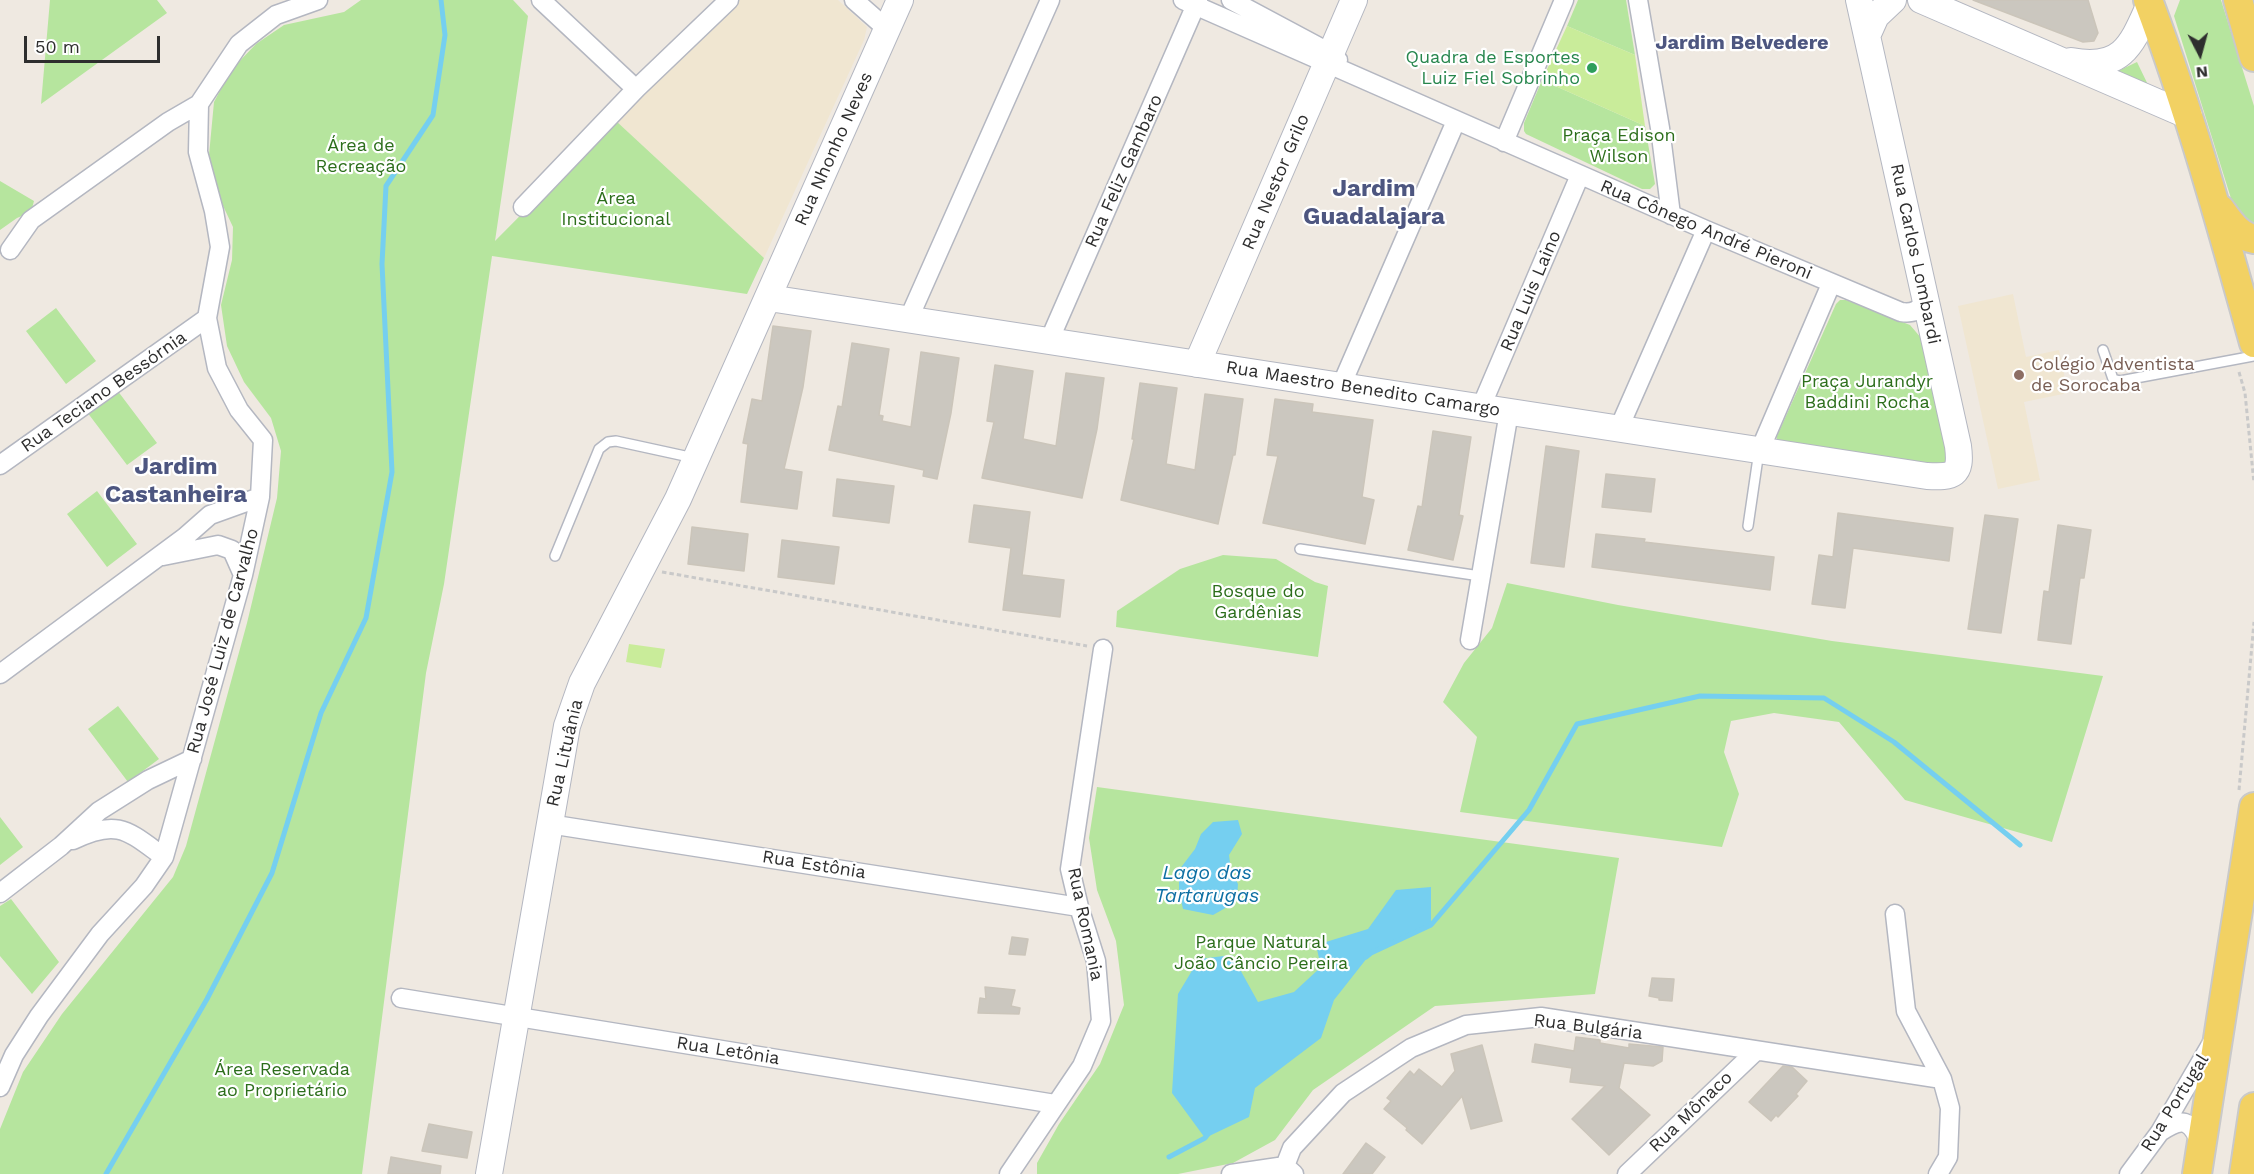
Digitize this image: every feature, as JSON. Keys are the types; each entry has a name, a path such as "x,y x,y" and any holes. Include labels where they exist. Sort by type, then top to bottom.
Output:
{"main road":[{"path":"2151,1 2215,202 2245,352"},
{"path":"2242,3 2254,57"},
{"path":"2215,202 2234,228 2250,239 2254,239"},
{"path":"2197,1174 2254,807"},
{"path":"2244,1174 2252,1139 2254,1107"}],"street":[{"path":"10,250 31,220 168,122 199,104 238,44 276,15 318,0"},
{"path":"541,0 636,89"},
{"path":"523,207 636,89 729,0"},
{"path":"854,0 887,29"},
{"name":"Rua Nhonho Neves","path":"769,298 900,0"},
{"path":"909,318 1050,0"},
{"name":"Rua Cônego André Pieroni","path":"1232,0 1329,59 1351,75 1831,284 1900,312 1916,310 1923,305 1924,298"},
{"name":"Rua Nestor Grilo","path":"1197,364 1354,0"},
{"path":"1504,142 1564,0"},
{"path":"1638,0 1660,128 1671,215"},
{"name":"Rua Carlos Lombardi","path":"1859,0 1958,446 1960,461 1955,472"},
{"path":"1867,36 1876,16 1893,0"},
{"path":"1921,0 2188,116"},
{"path":"2055,57 2094,63 2119,55 2127,50 2134,40 2151,1"},
{"name":"Rua Cônego André Pieroni","path":"1192,2 1329,59"},
{"name":"Rua Feliz Gambaro","path":"1049,341 1192,2"},
{"name":"Rua José Luiz de Carvalho","path":"0,1087 14,1055 39,1016 100,934 144,886 164,857 243,575 260,497 263,440 239,410 217,368 207,318 220,247 214,211 198,152 199,104"},
{"path":"1341,386 1456,121"},
{"name":"Rua Luis Laino","path":"1481,408 1580,175"},
{"path":"1619,428 1706,230"},
{"path":"1760,450 1831,284"},
{"name":"Rua Maestro Benedito Camargo","path":"769,298 1927,476 1948,477 1955,472"},
{"name":"Rua Lituânia","path":"489,1174 549,824 571,712 582,683 643,569 697,458 769,298"},
{"name":"Rua Teciano Bessórnia","path":"0,465 207,318"},
{"path":"1470,640 1509,412"},
{"path":"0,674 159,557 210,515 260,497"},
{"path":"159,557 218,545 232,550 243,575"},
{"name":"Rua Romania","path":"1009,1174 1054,1104 1082,1066 1101,1022 1096,961 1070,869 1103,649"},
{"path":"0,893 61,846 99,811 148,780 192,759"},
{"name":"Rua Estônia","path":"549,824 1079,907"},
{"path":"61,846 86,834 107,828 128,831 164,857"},
{"path":"1895,914 1906,1011 1942,1079 1950,1108 1948,1157 1938,1174"},
{"name":"Rua Letônia","path":"401,998 1054,1104"},
{"name":"Rua Bulgária","path":"1290,1170 1293,1148 1343,1093 1411,1048 1466,1025 1541,1017 1942,1079"},
{"name":"Rua Portugal","path":"2129,1174 2160,1132 2219,1031"},
{"name":"Rua Mônaco","path":"1627,1174 1756,1051"},
{"path":"2160,1132 2180,1122 2187,1123 2195,1130 2200,1144"},
{"path":"1231,1174 1290,1170"}],"lane":[{"path":"2103,350 2113,379 2120,381 2245,352 2254,356"},
{"path":"555,556 603,444 616,441 697,458"},
{"path":"1748,526 1760,450"},
{"path":"1300,549 1480,576"}],"path":[{"path":"2245,352 2245,393 2254,483"},
{"path":"643,569 1103,649"}],"shaded area":[{"path":"738,0 838,0 867,27 864,40 764,258 615,120"},
{"name":"Colégio Adventista de Sorocaba","path":"2013,294 2026,357 2059,350 2068,393 2024,402 2040,480 1998,489 1958,306"}],"green space":[{"path":"50,0 157,0 167,13 41,104"},
{"name":"Área de Recreação","path":"361,0 513,0 528,16 495,241 615,120 764,258 747,294 492,256 444,584 426,673 362,1174 0,1174 0,1129 23,1072 62,1014 173,877 186,846 247,623 277,498 281,451 271,418 244,382 227,346 221,305 232,260 233,227 217,193 209,155 214,102 231,70 256,44 284,25 344,12"},
{"path":"1578,0 1626,0 1635,55 1567,26"},
{"path":"2180,0 2221,0 2254,106 2254,233 2239,224 2174,16"},
{"name":"Quadra de Esportes Luiz Fiel Sobrinho","path":"1567,26 1635,55 1645,126 1542,80"},
{"path":"2137,62 2151,91 2118,71"},
{"name":"Praça Edison Wilson","path":"1542,80 1645,126 1655,184 1650,189 1642,189 1526,134 1524,123"},
{"path":"0,181 34,201 31,212 17,218 0,230"},
{"name":"Praça Jurandyr Baddini Rocha","path":"1840,300 1846,300 1910,325 1922,339 1946,447 1945,462 1937,470 1777,441 1777,436 1836,304"},
{"path":"56,308 96,361 66,384 26,331"},
{"path":"117,390 157,443 127,465 87,412"},
{"path":"97,491 137,544 107,567 67,514"},
{"name":"Bosque do Gardênias","path":"1223,555 1276,559 1315,582 1328,586 1318,657 1116,627 1117,611 1180,569"},
{"path":"1507,583 1618,605 1832,641 2103,676 2052,842 1905,800 1839,722 1774,713 1731,721 1724,752 1739,794 1722,847 1460,812 1477,737 1443,702 1464,663 1492,628"},
{"path":"629,644 665,649 661,668 626,662"},
{"path":"118,706 159,759 128,782 88,729"},
{"name":"Parque Natural João Câncio Pereira","path":"1097,787 1619,858 1595,994 1435,1006 1313,1090 1275,1140 1233,1163 1178,1174 1037,1174 1037,1163 1059,1124 1100,1064 1124,1005 1116,941 1097,890 1089,838"},
{"path":"0,817 23,847 0,865"},
{"path":"11,899 59,962 32,994 0,956 0,906"}],"water":[{"name":"Lago das Tartarugas","path":"1238,820 1242,834 1229,855 1231,871 1238,884 1237,897 1229,906 1213,915 1183,909 1179,891 1179,870 1195,849 1201,834 1213,822"},
{"path":"1431,887 1431,925 1371,953 1334,1000 1321,1038 1255,1088 1249,1117 1205,1138 1172,1093 1178,994 1199,959 1232,955 1258,1002 1294,992 1321,967 1316,945 1368,929 1396,890"}],"building":[{"path":"1973,0 2088,0 2098,33 2094,41 2083,42"},
{"path":"773,326 811,331 803,387 784,469 802,472 797,509 741,502 748,444 743,443 752,399 762,401"},
{"path":"852,343 889,349 879,415 883,416 882,421 911,427 921,352 959,358 951,413 937,479 923,476 924,470 829,450 838,406 842,407"},
{"path":"995,365 1033,371 1023,439 1056,446 1066,373 1104,378 1097,429 1082,498 982,478 994,422 987,421"},
{"path":"1140,383 1177,388 1166,464 1195,470 1205,394 1243,399 1235,455 1233,455 1218,524 1121,500 1134,439 1132,439"},
{"path":"1275,399 1313,404 1312,412 1373,420 1362,497 1374,500 1365,544 1263,523 1278,456 1267,455"},
{"path":"1433,431 1471,437 1459,515 1463,516 1453,560 1408,550 1418,506 1422,507"},
{"path":"1546,446 1579,451 1564,567 1531,563"},
{"path":"1606,474 1655,479 1651,512 1602,507"},
{"path":"837,479 894,486 889,523 833,516"},
{"path":"974,505 1030,512 1022,575 1064,580 1060,617 1003,610 1011,548 969,542"},
{"path":"1838,513 1953,528 1949,561 1853,548 1845,608 1812,604 1819,555 1833,557"},
{"path":"1985,515 2018,519 2001,633 1968,629"},
{"path":"2058,525 2091,530 2084,578 2080,578 2071,644 2038,640 2044,591 2049,592"},
{"path":"692,527 748,534 744,571 688,564"},
{"path":"1596,534 1774,557 1770,590 1592,567"},
{"path":"782,540 839,547 834,584 778,577"},
{"path":"1012,937 1028,939 1025,955 1009,954"},
{"path":"1652,978 1674,979 1672,1001 1649,996"},
{"path":"985,987 1015,990 1011,1006 1020,1008 1019,1014 978,1013 980,998 986,999"},
{"path":"1576,1037 1600,1040 1600,1043 1629,1048 1629,1044 1663,1047 1662,1061 1653,1066 1624,1063 1619,1088 1650,1115 1609,1155 1572,1119 1605,1086 1570,1082 1572,1068 1532,1062 1535,1044 1574,1051"},
{"path":"1482,1045 1502,1121 1471,1129 1462,1096 1422,1144 1384,1109 1391,1101 1387,1098 1410,1071 1414,1075 1419,1069 1442,1087 1455,1071 1451,1054"},
{"path":"1783,1066 1792,1067 1807,1081 1796,1094 1798,1096 1778,1117 1776,1115 1771,1121 1749,1102"},
{"path":"429,1124 472,1132 467,1158 422,1151"},
{"path":"1366,1143 1385,1157 1372,1174 1343,1174"},
{"path":"391,1157 441,1166 440,1174 388,1174"}],"waterway":[{"path":"106,1174 207,999 272,873 321,713 366,618 392,472 382,264 386,186 433,115 445,35 441,0"},
{"path":"1366,957 1431,925 1529,810 1577,724 1700,696 1824,698 1894,742 2020,845"},
{"path":"1169,1157 1205,1138 1209,1133"}],"place":[{"name":"Quadra de Esportes Luiz Fiel Sobrinho","path":"1592,68"},
{"name":"Colégio Adventista de Sorocaba","path":"2019,375"}],"district":[{"name":"Jardim Belvedere","path":"1742,43"},
{"name":"Jardim Guadalajara","path":"1374,203"},
{"name":"Jardim Castanheira","path":"176,481"}],"park label":[{"name":"Área Institucional","path":"616,209"},
{"name":"Área Reservada ao Proprietário","path":"282,1080"}]}
